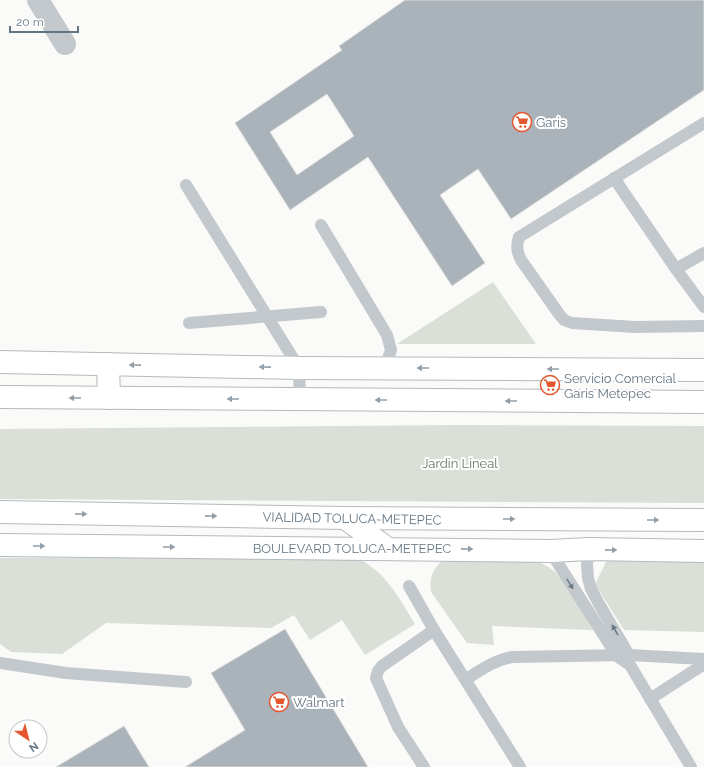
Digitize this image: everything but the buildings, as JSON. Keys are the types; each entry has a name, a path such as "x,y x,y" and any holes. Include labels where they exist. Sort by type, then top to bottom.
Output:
{"main road":[{"path":"0,362 299,368 704,370"},
{"path":"108,364 109,398"},
{"path":"0,397 704,402"},
{"name":"VIALIDAD TOLUCA-METEPEC","path":"0,512 345,518 704,520"},
{"path":"345,518 388,549"},
{"name":"BOULEVARD TOLUCA-METEPEC","path":"0,545 550,551 589,549 704,551"}],"street":[{"path":"38,0 65,44"}],"lane":[{"path":"704,123 519,237 517,244 517,251 521,260 564,320 572,323 635,327 704,326"},
{"path":"614,178 676,269 704,307"},
{"path":"186,185 299,368 300,400"},
{"path":"321,224 387,335 391,350 385,368"},
{"path":"676,269 704,253"},
{"path":"189,323 321,312"},
{"path":"589,549 587,565 591,589 650,698 691,767"},
{"path":"550,551 617,656"},
{"path":"409,586 434,630 520,767"},
{"path":"424,767 398,727 376,678 378,671 382,666 434,630"},
{"path":"466,679 491,664 502,659 512,657 617,656 629,660 704,659"},
{"path":"0,663 66,673 186,682"},
{"path":"650,698 704,664"}],"green space":[{"path":"493,282 536,344 397,344"},
{"name":"Jardin Lineal","path":"460,425 704,426 704,503 0,499 0,429"},
{"path":"356,557 367,563 384,578 397,594 415,624 365,655 342,620 310,640 294,615 271,628 106,623 62,654 11,652 0,644 0,558"},
{"path":"608,558 704,558 704,632 624,630 595,584"},
{"path":"442,561 534,561 543,564 557,574 563,581 593,630 492,626 494,645 467,643 431,592 430,583 432,575"}],"place":[{"name":"Garis","path":"522,122"},
{"name":"Servicio Comercial Garis Metepec","path":"550,385"},
{"name":"Walmart","path":"279,702"}]}
